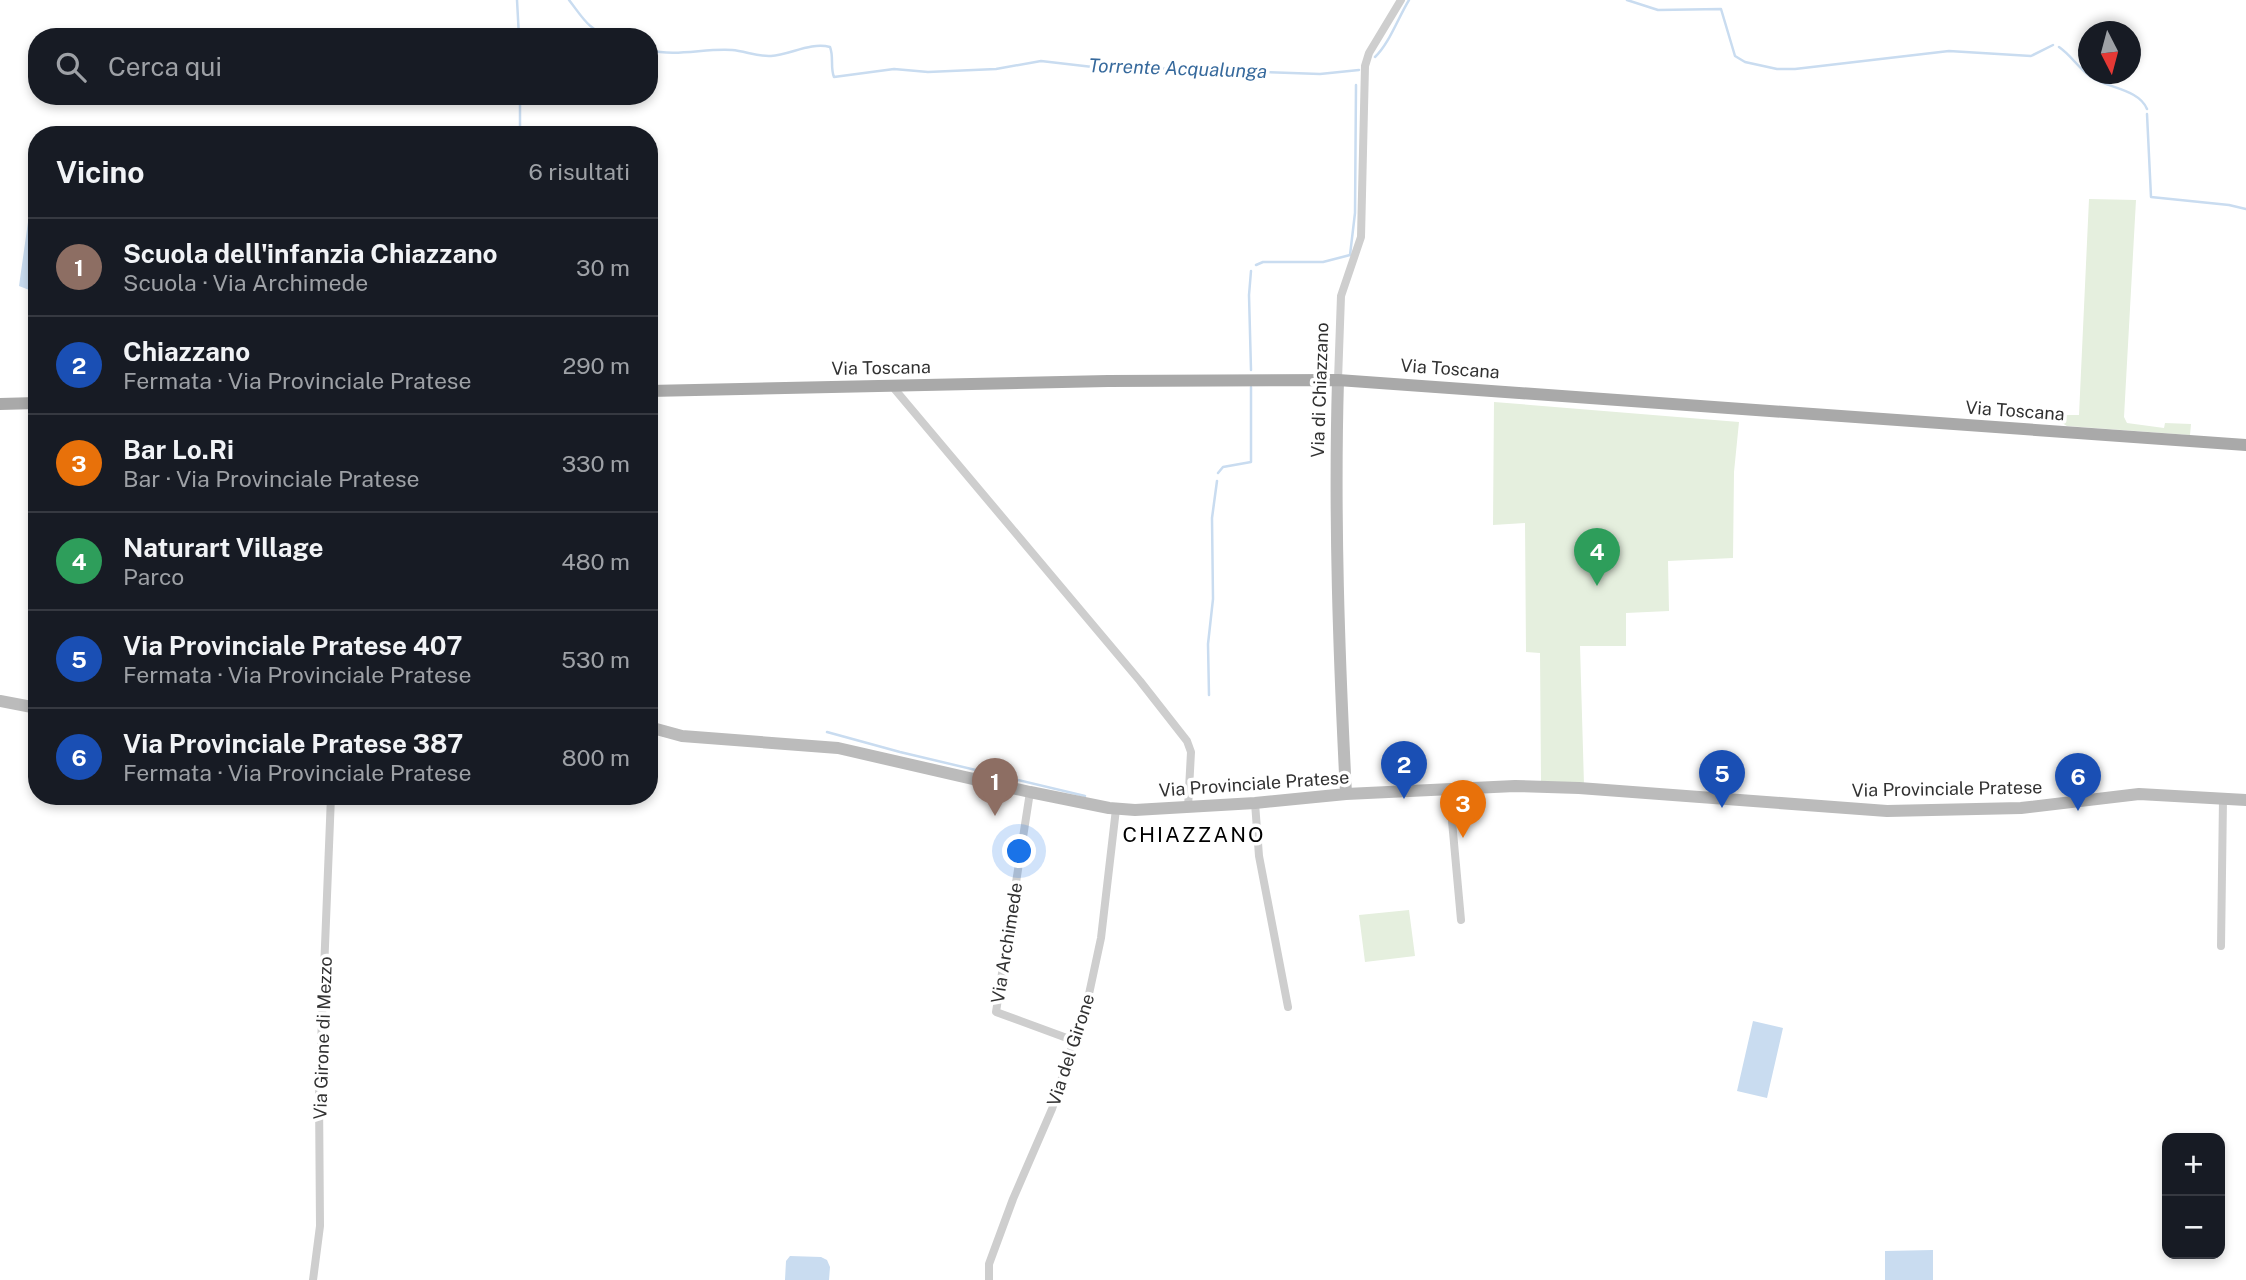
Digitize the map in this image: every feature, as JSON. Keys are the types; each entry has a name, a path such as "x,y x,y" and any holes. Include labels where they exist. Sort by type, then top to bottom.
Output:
{"main road":[{"name":"Via Toscana","path":"658,391 1338,380 2246,446"},
{"path":"0,404 28,403"}],"street":[{"name":"Via di Chiazzano","path":"1346,794 1338,640 1335,498 1341,296 1361,237 1365,66 1369,53 1401,0"},
{"path":"892,386 1140,681 1189,744 1188,808"},
{"path":"0,701 28,706"},
{"name":"Via Provinciale Pratese","path":"658,729 682,736 838,748 1116,809 1188,808 1346,794 1515,786 1579,788 1887,811 2021,808 2139,794 2246,800"},
{"path":"1449,788 1461,920"},
{"name":"Via Archimede","path":"1030,792 996,1012 1074,1041"},
{"path":"2221,946 2223,799"},
{"path":"1255,803 1259,856 1288,1007"},
{"name":"Via Girone di Mezzo","path":"313,1280 320,1226 319,1101 331,805"},
{"name":"Via del Girone","path":"989,1280 989,1264 1013,1199 1052,1109 1096,964 1116,809"}],"green space":[{"path":"2089,199 2136,200 2124,417 2127,423 2164,428 2165,423 2191,424 2190,435 2067,426 2062,423 2063,415 2079,415"},
{"path":"1494,402 1739,422 1734,472 1733,558 1668,561 1669,611 1626,613 1626,646 1580,646 1584,785 1541,782 1540,653 1526,652 1525,523 1493,525"},
{"path":"1409,910 1415,956 1365,962 1359,915"}],"water":[{"path":"28,222 28,290 19,286"},
{"path":"1753,1021 1783,1028 1767,1098 1737,1091"},
{"path":"1933,1250 1933,1280 1885,1280 1885,1251"},
{"path":"790,1256 821,1257 827,1260 830,1267 829,1280 785,1280 786,1261"}],"waterway":[{"path":"517,0 519,28"},
{"name":"Torrente Acqualunga","path":"569,0 594,28"},
{"path":"1375,57 1389,38 1409,0"},
{"path":"1627,0 1658,10 1721,9 1735,56 1745,62 1777,69 1949,51 2031,56 2053,45"},
{"name":"Torrente Acqualunga","path":"658,52 732,50 771,56 808,47 830,47 834,77 894,69 928,72 996,69 1041,61 1110,69 1234,68 1320,74 1359,70"},
{"path":"2059,47 2091,77 2130,93 2143,102 2147,109"},
{"path":"1256,265 1263,262 1323,262 1350,255 1355,213 1356,85"},
{"path":"520,105 520,126"},
{"path":"2147,114 2151,197 2246,209"},
{"path":"1251,271 1251,370"},
{"path":"1218,473 1223,467 1251,462 1251,387"},
{"path":"1209,695 1208,644 1213,599 1212,518 1217,481"},
{"path":"827,732 1085,796"}],"place":[{"name":"Naturart Village","path":"1597,586"},
{"name":"Chiazzano","path":"1404,799"},
{"name":"Via Provinciale Pratese 407","path":"1722,808"},
{"name":"Via Provinciale Pratese 387","path":"2078,811"},
{"name":"Scuola dell'infanzia Chiazzano","path":"995,816"},
{"name":"Bar Lo.Ri","path":"1463,838"}],"district":[{"name":"CHIAZZANO","path":"1194,835"}]}
